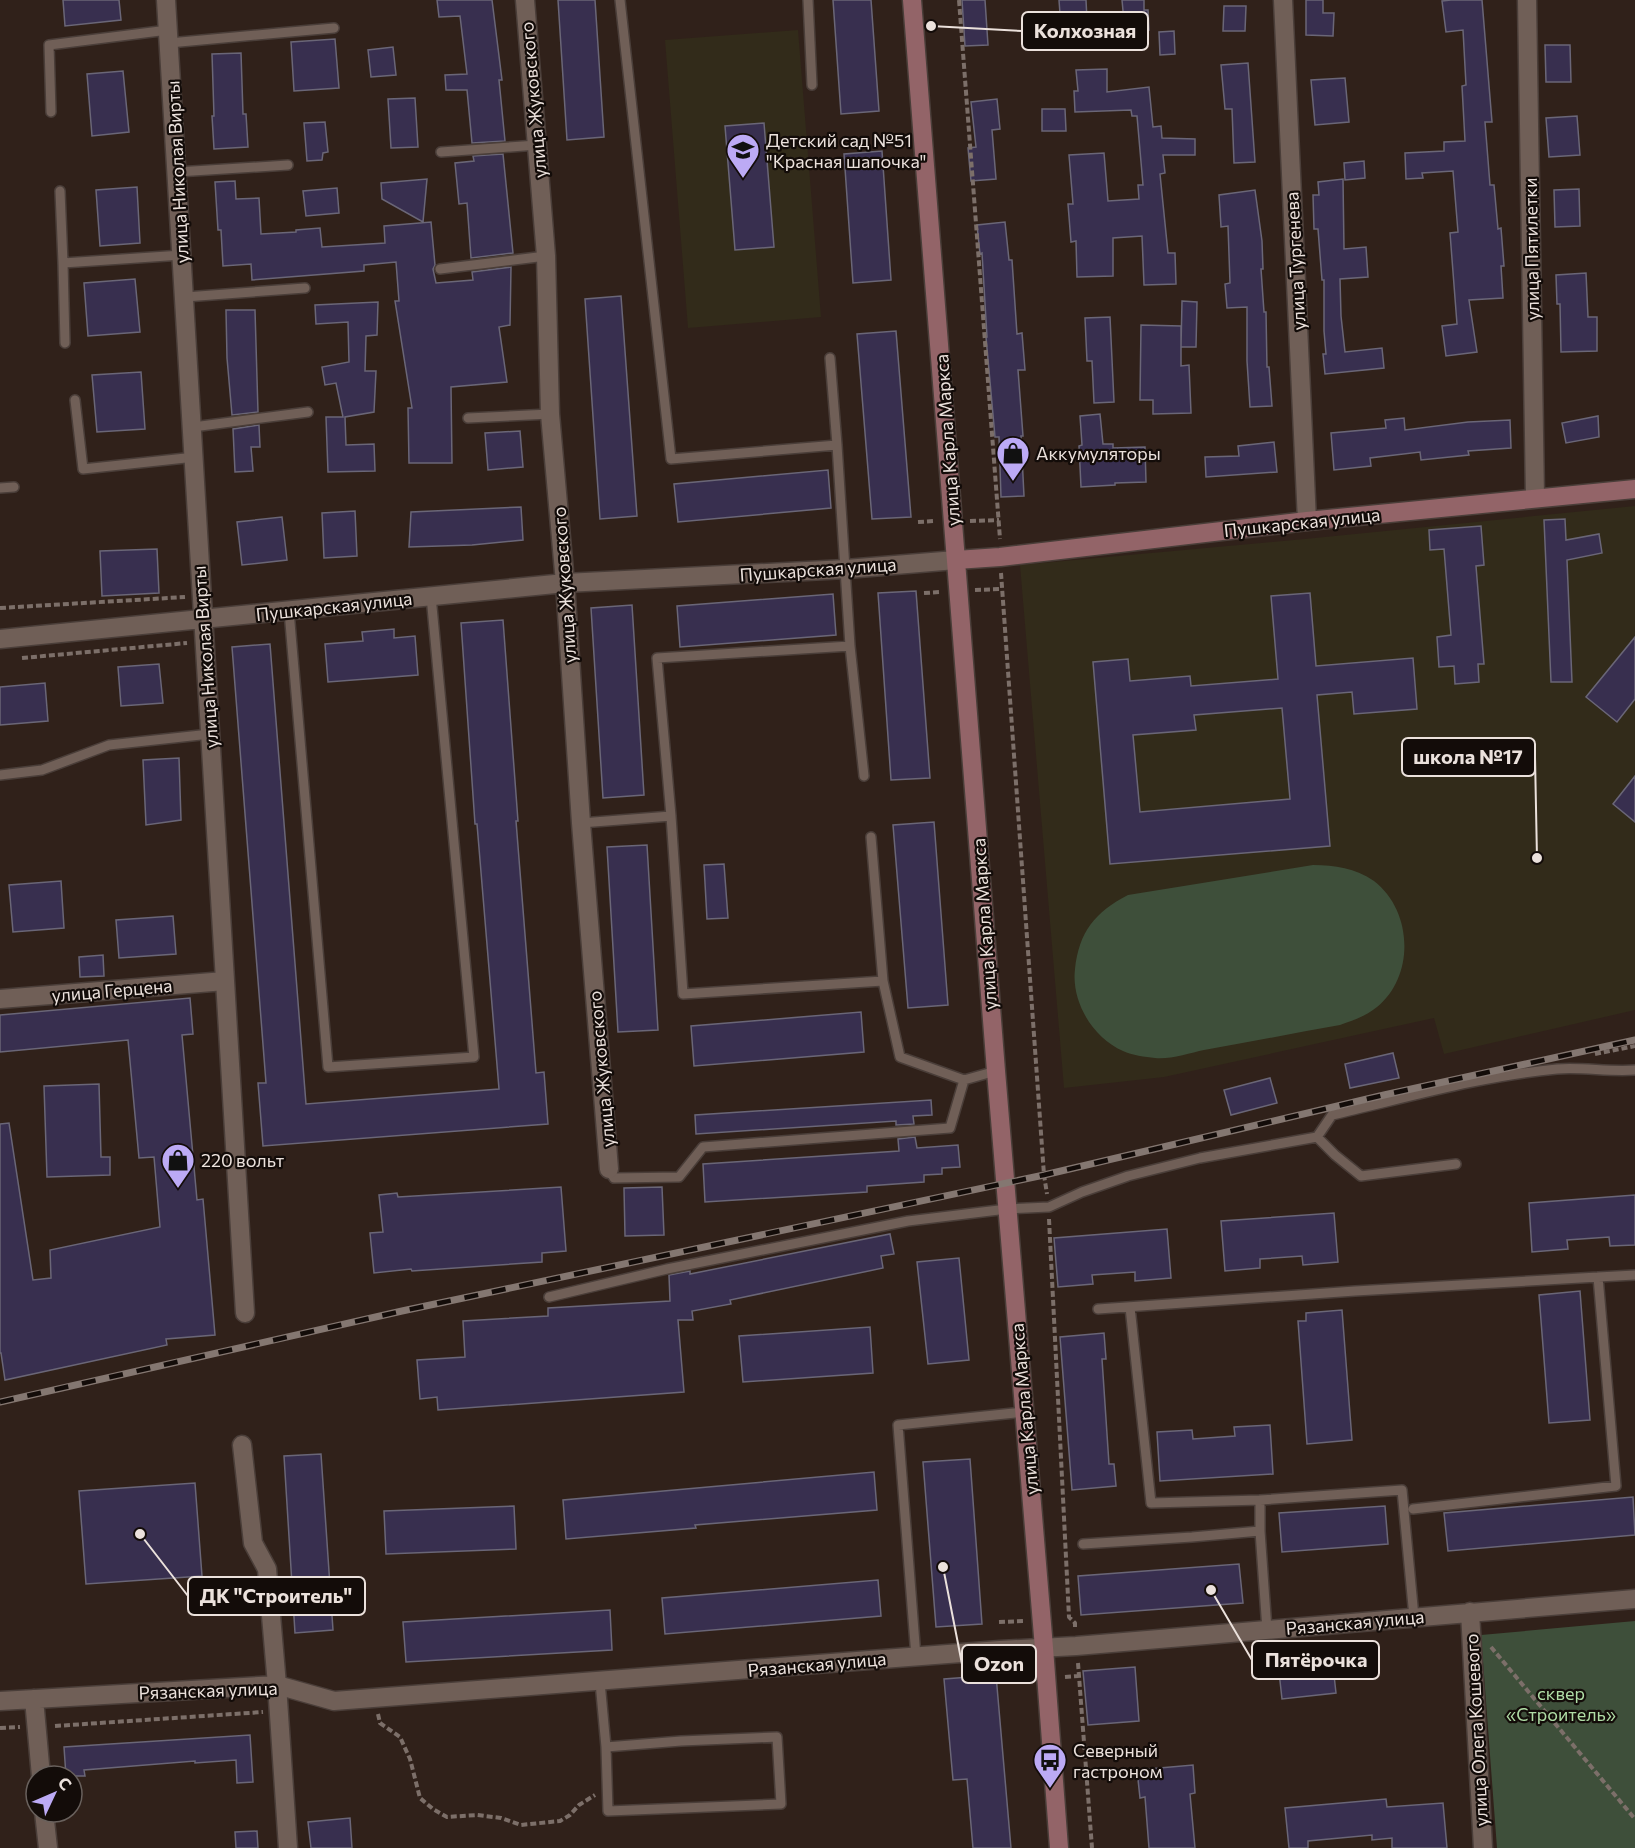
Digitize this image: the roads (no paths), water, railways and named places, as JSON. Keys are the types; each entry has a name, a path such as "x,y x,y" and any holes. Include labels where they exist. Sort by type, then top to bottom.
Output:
{"main road":[{"name":"улица Карла Маркса","path":"912,0 1059,1848"},
{"name":"Пушкарская улица","path":"956,560 1535,497 1635,489"}],"street":[{"name":"улица Николая Вирты","path":"166,0 245,1313"},
{"name":"улица Жуковского","path":"525,0 546,256 550,414 609,1169"},
{"name":"улица Тургенева","path":"1283,0 1307,521"},
{"name":"улица Пятилетки","path":"1527,0 1535,497"},
{"name":"Пушкарская улица","path":"0,639 565,583 846,569 956,560"},
{"name":"улица Герцена","path":"0,999 225,981"},
{"path":"242,1445 253,1543 267,1569 288,1848"},
{"name":"Рязанская улица","path":"0,1701 277,1684 334,1701 1076,1646 1635,1599"},
{"name":"улица Олега Кошевого","path":"1470,1612 1483,1848"},
{"path":"34,1699 40,1764"},
{"path":"45,1824 48,1848"}],"lane":[{"path":"620,0 671,459 837,445"},
{"path":"808,0 812,85"},
{"path":"51,112 49,45 334,28"},
{"path":"441,152 537,145"},
{"path":"177,172 288,165"},
{"path":"60,191 65,343"},
{"path":"63,263 182,255"},
{"path":"440,269 546,256"},
{"path":"185,297 305,288"},
{"path":"830,358 850,646 864,776"},
{"path":"75,400 83,469 195,457"},
{"path":"193,427 308,412"},
{"path":"468,418 550,414"},
{"path":"0,488 14,487"},
{"path":"290,611 328,1067 474,1057 431,596"},
{"path":"850,646 657,658 671,816 682,994 883,981"},
{"path":"0,775 42,770 109,745 210,734"},
{"path":"581,823 671,816"},
{"path":"871,837 883,981 900,1057 964,1080 996,1071"},
{"path":"549,1297 667,1269 908,1221 1007,1209 1049,1207 1082,1192 1128,1176 1200,1158 1317,1137 1332,1115 1461,1084 1558,1069 1635,1070"},
{"path":"609,1169 614,1178 679,1177 703,1147 950,1128 964,1080"},
{"path":"1317,1137 1361,1176 1456,1164"},
{"path":"1098,1309 1367,1290 1635,1275"},
{"path":"1413,1509 1616,1486 1598,1277"},
{"path":"1130,1307 1151,1503 1260,1500 1402,1490 1414,1617"},
{"path":"916,1657 898,1425 1024,1412"},
{"path":"1260,1500 1267,1630"},
{"path":"1083,1544 1260,1531"},
{"path":"600,1682 606,1747 608,1811 781,1804 777,1737 606,1747"}],"railway":[{"path":"0,1402 402,1311 1044,1175 1384,1095 1635,1040"}],"place":[{"name":"Колхозная","path":"931,26"},
{"name":"Детский сад №51 \"Красная шапочка\"","path":"743,179"},
{"name":"Аккумуляторы","path":"1013,482"},
{"name":"школа №17","path":"1537,858"},
{"name":"220 вольт","path":"178,1189"},
{"name":"ДК \"Строитель\"","path":"140,1534"},
{"name":"Ozon","path":"943,1567"},
{"name":"Пятёрочка","path":"1211,1590"},
{"name":"Северный гастроном","path":"1050,1789"}],"park label":[{"name":"сквер «Строитель»","path":"1561,1703"}]}
